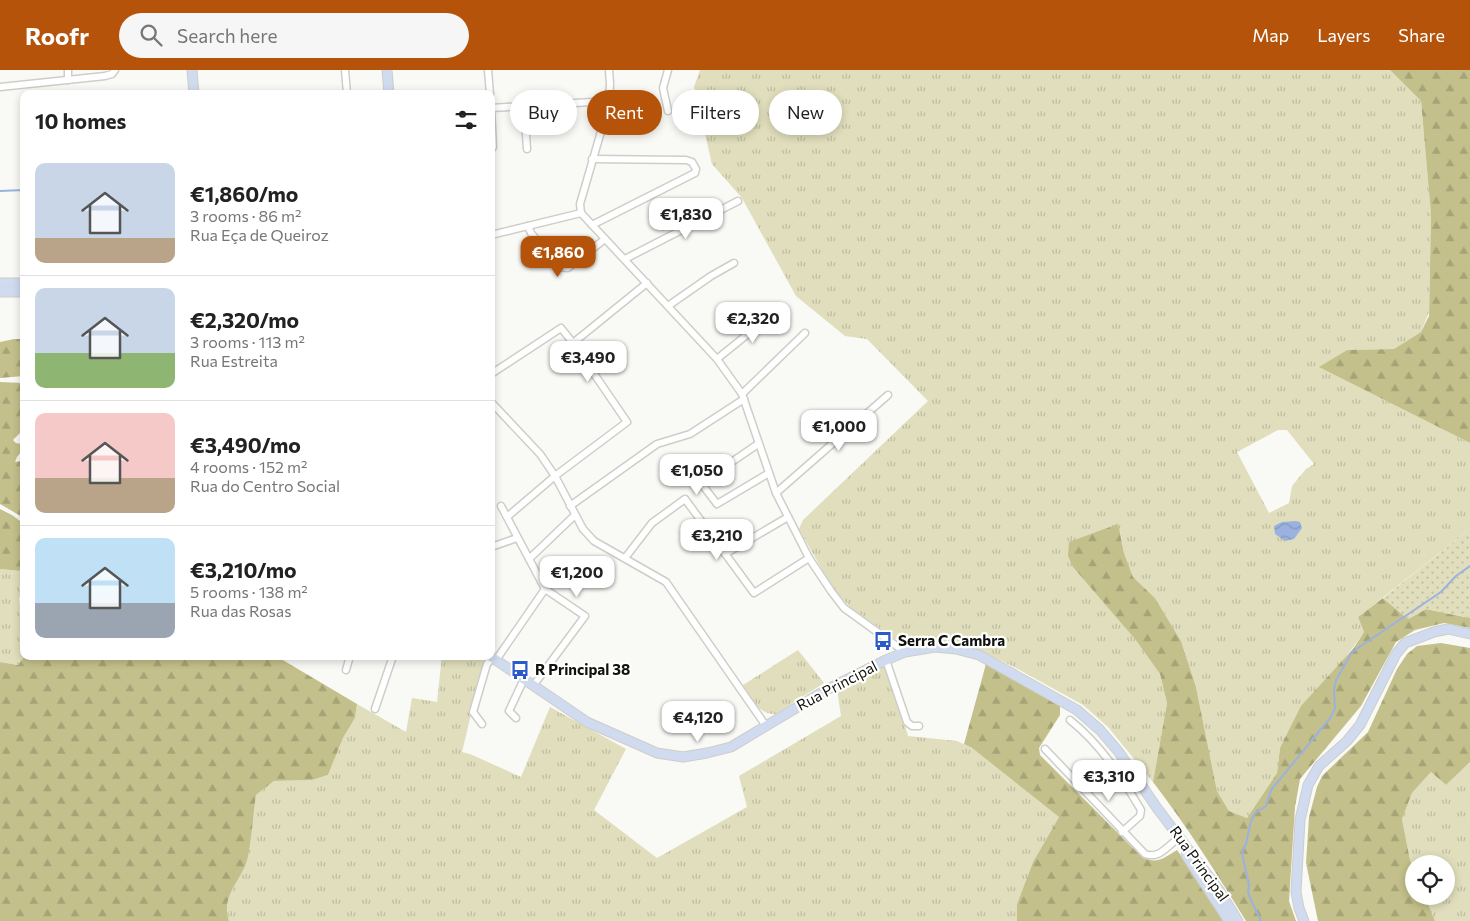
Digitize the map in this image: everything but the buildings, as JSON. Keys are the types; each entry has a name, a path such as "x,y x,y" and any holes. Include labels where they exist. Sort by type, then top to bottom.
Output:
{"street":[{"path":"68,70 68,80"},
{"path":"0,87 105,76 112,74 115,70"},
{"path":"192,70 194,90"},
{"path":"345,70 347,90"},
{"path":"387,70 390,90"},
{"path":"488,70 490,90"},
{"path":"609,70 610,90"},
{"path":"668,70 663,88 668,111"},
{"path":"495,107 510,106"},
{"path":"526,135 527,148"},
{"path":"599,135 580,204 581,213 717,359 743,397 776,493 809,558 831,591 844,608 905,652"},
{"path":"592,159 686,160 692,162 696,169 695,173 592,225"},
{"path":"625,259 738,202"},
{"path":"495,233 581,213"},
{"path":"528,226 531,233 559,267 568,268 605,239"},
{"path":"668,306 711,276 734,263"},
{"path":"0,283 20,282"},
{"path":"573,343 647,282"},
{"path":"0,292 20,292"},
{"path":"717,359 775,312"},
{"path":"495,371 561,328 627,422 555,476 507,517"},
{"path":"570,506 657,444 690,434 743,397 806,333"},
{"path":"776,493 888,395"},
{"path":"495,406 540,454 555,476 583,529 594,541 666,582 766,726"},
{"path":"758,444 701,483 717,504 769,473"},
{"path":"625,558 652,523 685,499 754,593 809,558"},
{"path":"501,506 545,590 585,616 533,686"},
{"path":"529,559 575,515"},
{"path":"725,554 788,517"},
{"path":"495,546 517,538"},
{"path":"495,655 545,590"},
{"path":"1304,921 1296,892 1300,820 1308,785 1319,766 1347,741 1360,725 1396,654 1405,643 1448,629 1470,634"},
{"name":"Rua Principal","path":"495,659 586,722 657,753 683,757 731,747 826,690 905,652 935,647 956,648 973,653 992,661 1077,710 1100,730 1118,751 1157,808 1219,890 1238,921"},
{"path":"346,670 349,660"},
{"path":"375,709 392,660"},
{"path":"482,724 474,712 486,664 491,660"},
{"path":"886,660 907,722 912,726 919,726"},
{"path":"516,718 508,711 524,679"},
{"path":"1070,720 1094,742 1120,776 1141,810 1140,816 1122,832"},
{"path":"1045,749 1145,854 1152,857 1176,840"},
{"name":"Rua Principal","path":"1157,808 1229,921"}],"green space":[{"path":"700,70 1390,70 1421,101 1431,214 1429,312 1421,332 1394,349 1347,350 1320,367 1470,443 1470,529 1358,617 1364,632 1280,748 1277,773 1247,818 1229,811 1217,791 1196,687 1181,641 1155,598 1133,577 1124,553 1120,530 1135,639 1160,674 1167,703 1153,782 1108,727 1083,705 979,650 957,644 907,642 894,638 850,607 832,587 799,529 803,520 928,401 867,339 845,336 796,296 742,198 712,164 705,135 759,135 759,90 695,90","holes":["1278,430 1287,430 1314,464 1306,469 1292,486 1289,503 1269,513 1237,452"]},
{"path":"1390,70 1470,70 1470,443 1319,367 1347,350 1394,349 1421,332 1429,316 1431,214 1421,101"},
{"path":"20,339 20,376 0,378 0,342"},
{"path":"0,382 20,383 20,433 13,440 20,444 20,453 15,462 20,461 20,516 0,504"},
{"path":"0,509 20,521 20,571 0,569"},
{"path":"1118,524 1124,553 1133,577 1155,598 1181,641 1196,687 1217,791 1229,811 1247,818 1277,773 1280,748 1301,706 1353,649 1364,632 1358,617 1383,598 1408,619 1426,609 1470,618 1470,628 1444,623 1415,630 1396,642 1361,706 1300,779 1295,807 1289,901 1296,921 1246,921 1190,833 1153,782 1167,703 1160,674 1135,639 1073,567 1068,556 1069,542"},
{"path":"1470,529 1470,618 1426,609 1408,619 1383,598"},
{"path":"0,569 20,571 20,660 22,660 18,665 0,662"},
{"path":"1441,643 1470,648 1470,762 1446,785 1431,772 1412,793 1402,819 1409,855 1405,855 1405,905 1429,905 1435,921 1318,921 1306,863 1309,817 1317,787 1322,776 1368,732 1397,669 1407,654 1417,646"},
{"path":"798,650 824,683 776,714 765,712 756,705 743,685"},
{"path":"22,660 283,660 357,704 355,718 343,738 328,775 312,780 274,781 256,795 248,857 227,903 229,921 0,921 0,662 18,665"},
{"path":"442,660 484,660 462,752 521,777 550,707 626,749 594,810 657,858 747,807 739,776 841,716 837,689 885,666 888,669 908,736 957,741 972,748 1059,817 1033,862 1017,904 1017,921 229,921 227,903 248,857 256,795 274,781 312,780 328,775 343,738 355,718 357,704 406,732 412,698 437,702"},
{"path":"986,664 1060,706 1060,715 1039,748 1040,755 1143,858 1157,860 1177,850 1227,921 1017,921 1017,904 1033,862 1059,817 972,748 964,744"},
{"path":"1470,762 1470,921 1435,921 1429,905 1455,905 1455,855 1409,855 1402,819 1412,793 1431,772 1446,785"}],"water":[{"path":"1282,522 1300,522 1302,528 1294,539 1285,541 1275,534 1274,526"}],"waterway":[{"path":"0,191 20,190"},
{"path":"1261,921 1248,892 1249,885 1242,853 1255,813 1266,806 1271,790 1331,717 1335,708 1334,690 1336,680 1352,652 1441,592 1456,576 1470,566"}],"place":[{"name":"Serra C Cambra","path":"883,641"},
{"name":"R Principal 38","path":"520,670"}]}
